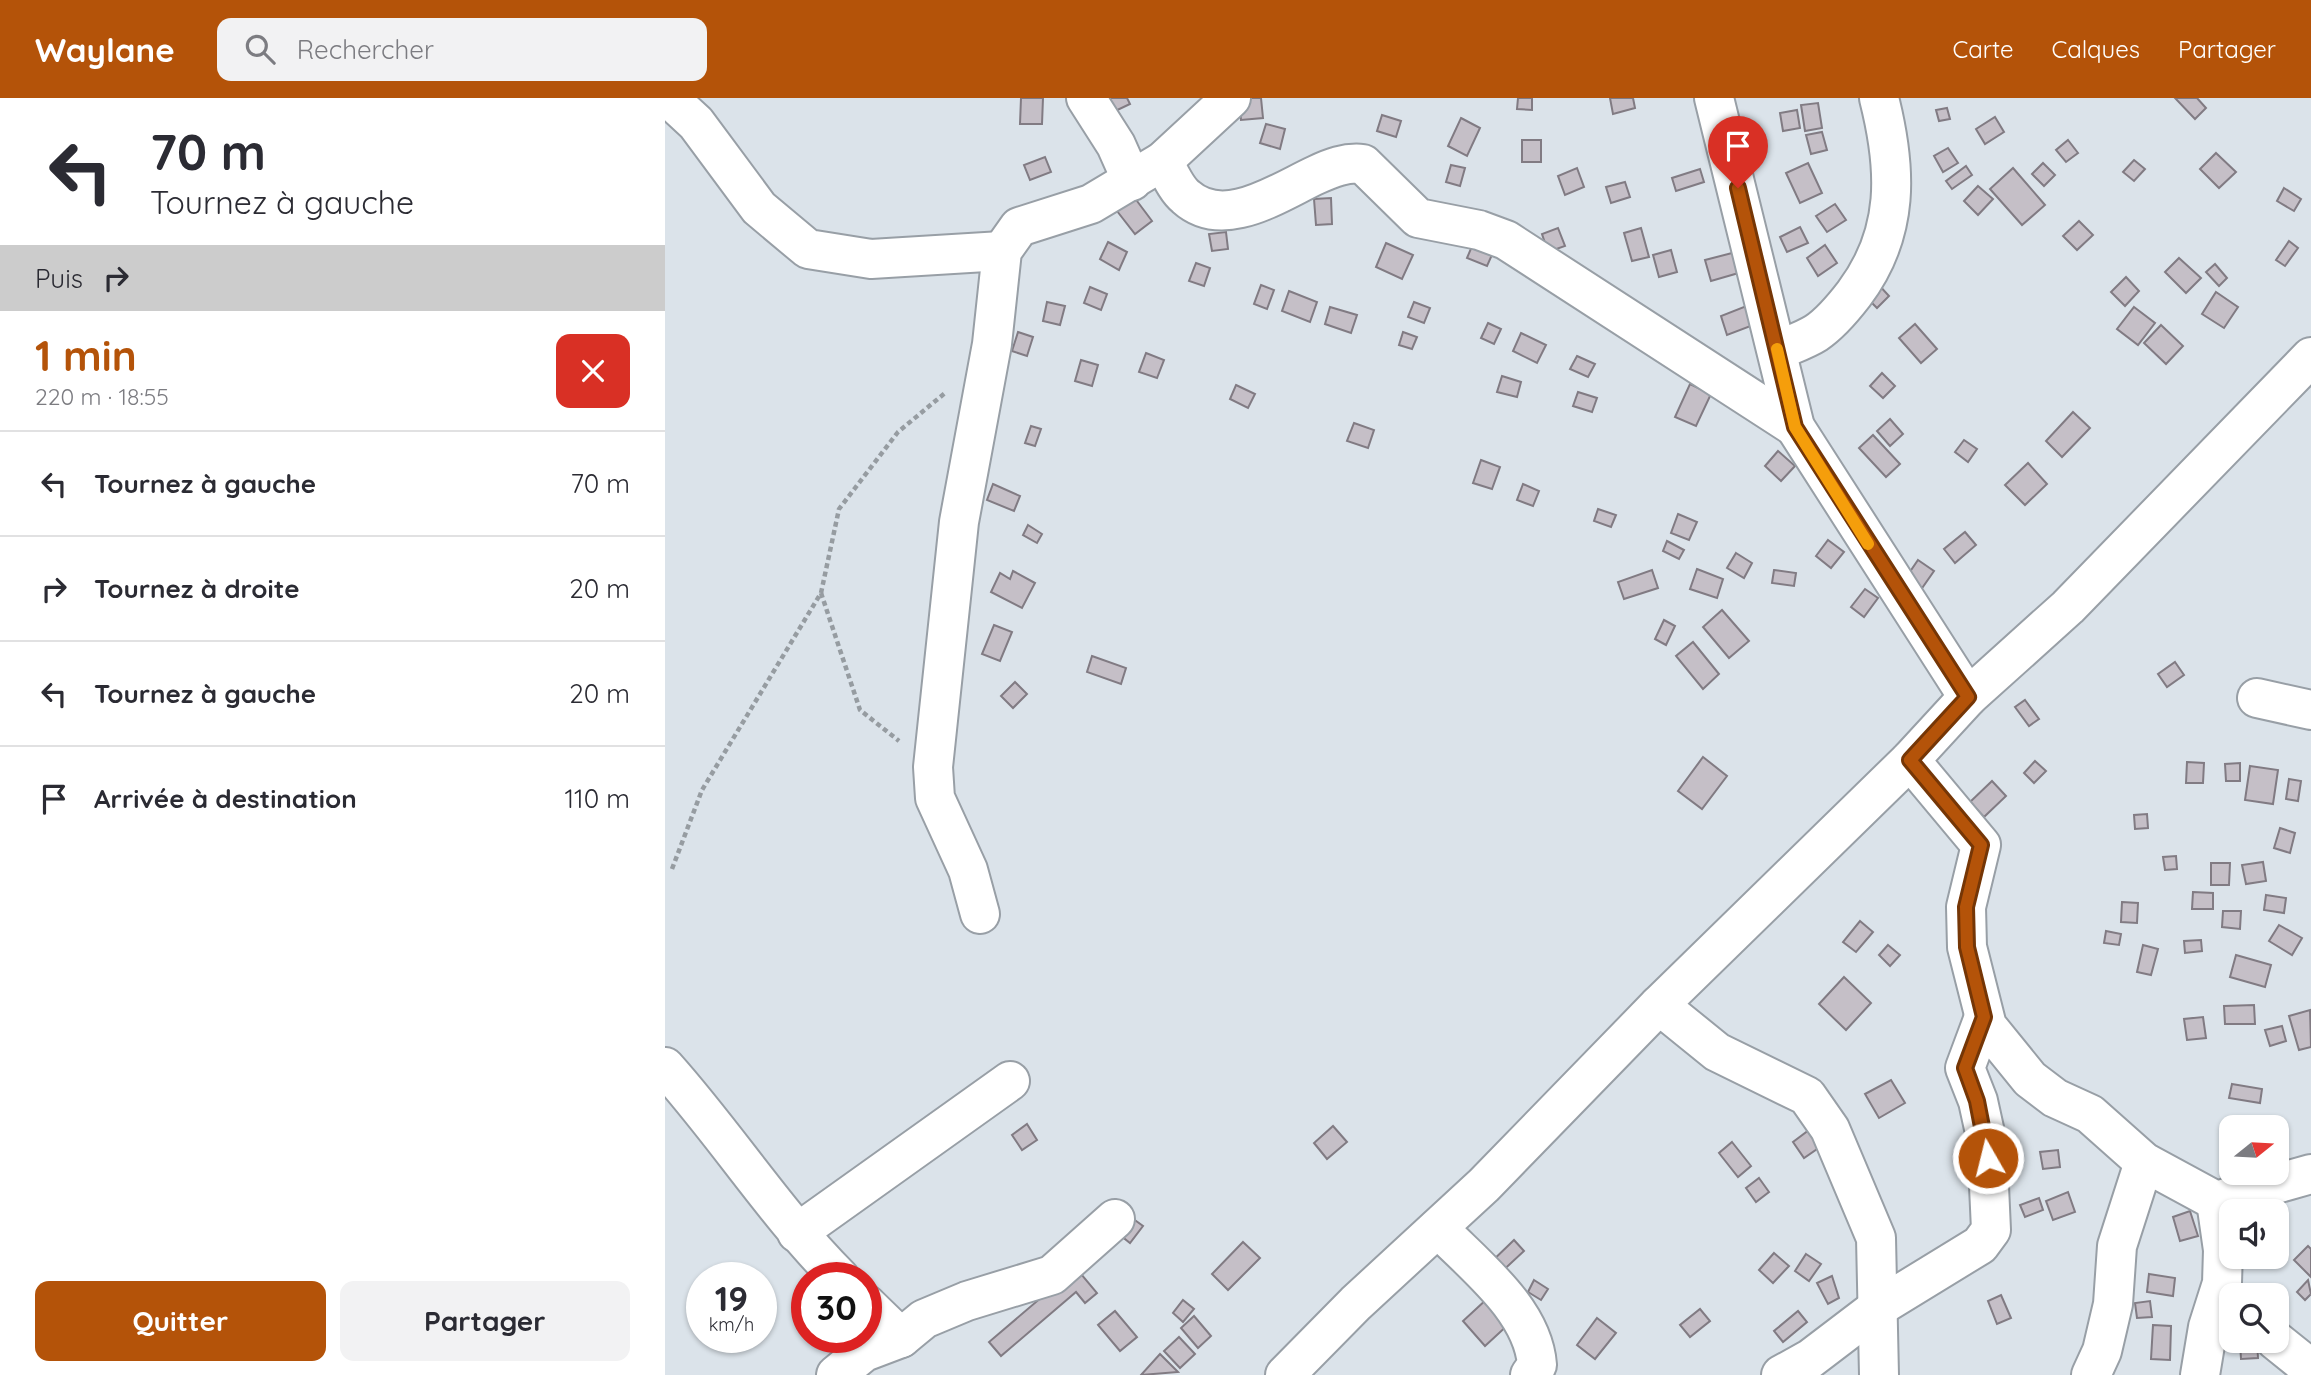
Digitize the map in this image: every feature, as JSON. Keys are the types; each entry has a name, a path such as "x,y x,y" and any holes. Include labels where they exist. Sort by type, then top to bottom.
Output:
{"street":[{"path":"669,98 696,123 759,208 808,248 871,259 1002,251"},
{"path":"1086,98 1116,145 1147,171 1202,208 1217,211 1242,209 1338,166 1363,164 1418,218 1479,230 1506,240 1795,427"},
{"path":"980,914 968,870 935,798 933,767 959,522 987,359 992,344 1002,251 1019,227 1091,204 1147,171 1231,98"},
{"path":"1714,98 1795,427 1968,697"},
{"path":"1777,351 1817,332 1845,305 1872,270 1886,236 1892,175 1888,134 1879,98"},
{"path":"1285,1375 1484,1185 1659,1006 1910,760 1968,697 2068,607 2310,361"},
{"path":"2256,698 2311,710"},
{"path":"1910,760 1981,845 1966,907 1967,947 1984,1017 2030,1079 2055,1098 2090,1114 2144,1162 2216,1201 2311,1174"},
{"path":"1659,1006 1717,1052 1807,1096 1830,1129 1846,1161 1876,1238 1879,1375"},
{"path":"1781,1375 1810,1359 1877,1308 1980,1245 1991,1230 1987,1142 1965,1068 1984,1017"},
{"path":"665,1067 702,1109 797,1233 825,1262"},
{"path":"797,1233 1010,1080"},
{"path":"2091,1375 2102,1351 2113,1304 2117,1247 2144,1162"},
{"path":"2216,1201 2224,1283"},
{"path":"836,1375 864,1352 901,1338 924,1319 967,1301 1052,1275 1115,1219"},
{"path":"1438,1228 1524,1318 1535,1345 1537,1365 1530,1375"},
{"path":"2200,1375 2208,1327 2219,1308"},
{"path":"882,1320 901,1338"},
{"path":"2289,1351 2311,1369"}],"path":[{"path":"673,869 702,789 821,593 839,509 898,432 987,359"},
{"path":"821,593 860,710 933,767"}],"building":[{"path":"1021,98 1043,98 1042,124 1020,124"},
{"path":"1108,98 1127,98 1130,104 1111,113"},
{"path":"1239,98 1261,98 1263,118 1241,120"},
{"path":"1518,98 1532,98 1532,110 1517,109"},
{"path":"1610,98 1633,98 1635,108 1613,114"},
{"path":"2175,98 2197,98 2206,108 2195,119"},
{"path":"1818,103 1822,128 1805,131 1801,105"},
{"path":"1947,108 1950,119 1939,121 1936,110"},
{"path":"1797,110 1800,128 1783,131 1780,113"},
{"path":"1382,115 1401,121 1396,137 1377,131"},
{"path":"1995,117 2004,132 1985,144 1976,129"},
{"path":"1461,118 1480,128 1467,156 1448,146"},
{"path":"1266,124 1285,129 1280,149 1260,143"},
{"path":"1822,132 1827,150 1811,154 1806,135"},
{"path":"1522,140 1541,140 1541,162 1522,162"},
{"path":"2068,140 2078,153 2066,162 2056,150"},
{"path":"1948,148 1958,163 1943,172 1934,156"},
{"path":"2216,153 2236,172 2219,188 2200,169"},
{"path":"1045,157 1051,172 1030,180 1024,165"},
{"path":"2134,160 2145,169 2134,181 2123,172"},
{"path":"1808,163 1822,193 1800,203 1786,173"},
{"path":"2043,163 2055,175 2044,186 2032,174"},
{"path":"1451,165 1465,168 1460,186 1446,182"},
{"path":"1966,166 1972,175 1952,189 1946,181"},
{"path":"1577,168 1584,187 1565,195 1558,176"},
{"path":"2013,168 2045,205 2022,225 1990,189"},
{"path":"1700,169 1704,182 1676,191 1672,178"},
{"path":"1625,182 1630,197 1611,203 1606,187"},
{"path":"1978,186 1993,199 1978,215 1964,201"},
{"path":"2284,188 2301,199 2294,211 2277,201"},
{"path":"1134,197 1152,221 1135,234 1117,211"},
{"path":"1331,198 1332,224 1316,225 1314,199"},
{"path":"1835,204 1846,220 1827,232 1816,216"},
{"path":"2079,221 2093,235 2077,250 2063,236"},
{"path":"1800,227 1808,243 1787,252 1780,237"},
{"path":"1558,228 1565,246 1548,252 1542,234"},
{"path":"1641,228 1649,257 1632,261 1624,233"},
{"path":"1226,232 1228,249 1212,251 1209,234"},
{"path":"1475,239 1495,248 1487,266 1467,258"},
{"path":"2289,241 2298,248 2285,266 2276,260"},
{"path":"1108,242 1127,252 1119,270 1100,259"},
{"path":"1386,243 1413,255 1402,279 1376,267"},
{"path":"1825,245 1837,263 1818,276 1807,258"},
{"path":"1671,250 1677,272 1659,277 1653,255"},
{"path":"1736,252 1742,272 1711,281 1705,260"},
{"path":"2179,258 2201,278 2186,293 2165,272"},
{"path":"1196,263 1210,268 1204,286 1189,281"},
{"path":"2215,264 2227,278 2219,286 2206,272"},
{"path":"2126,277 2139,291 2125,306 2111,292"},
{"path":"1877,283 1889,296 1877,308 1864,295"},
{"path":"1261,285 1274,290 1267,309 1254,304"},
{"path":"1090,287 1107,294 1101,310 1084,303"},
{"path":"1289,291 1317,302 1310,322 1282,311"},
{"path":"2216,292 2238,307 2224,328 2202,314"},
{"path":"1047,302 1065,306 1060,325 1043,321"},
{"path":"1414,302 1430,308 1424,323 1408,317"},
{"path":"1749,305 1756,324 1727,335 1721,316"},
{"path":"1330,307 1357,315 1351,333 1325,324"},
{"path":"2134,307 2155,323 2138,345 2117,329"},
{"path":"1488,323 1501,329 1494,344 1481,338"},
{"path":"1915,324 1937,349 1921,363 1899,338"},
{"path":"2161,325 2183,346 2166,364 2144,343"},
{"path":"1018,332 1033,337 1027,356 1012,351"},
{"path":"1403,332 1417,337 1412,349 1399,345"},
{"path":"1521,333 1546,345 1537,363 1513,351"},
{"path":"1146,353 1164,360 1157,378 1139,372"},
{"path":"1577,356 1595,364 1588,377 1570,369"},
{"path":"1081,360 1098,365 1092,386 1075,381"},
{"path":"1882,373 1895,386 1883,398 1870,386"},
{"path":"1502,376 1521,382 1517,397 1497,392"},
{"path":"1690,384 1711,394 1696,426 1675,417"},
{"path":"1236,385 1255,394 1248,408 1230,399"},
{"path":"1578,392 1597,398 1592,412 1573,406"},
{"path":"2073,412 2090,428 2062,457 2046,441"},
{"path":"1890,419 1903,434 1890,446 1877,431"},
{"path":"1354,423 1374,430 1368,448 1347,441"},
{"path":"1031,426 1041,429 1035,446 1025,443"},
{"path":"1873,435 1900,464 1886,477 1859,448"},
{"path":"1964,440 1977,449 1968,462 1955,452"},
{"path":"1778,451 1795,466 1781,481 1765,466"},
{"path":"1481,460 1500,467 1492,489 1473,483"},
{"path":"2028,463 2047,484 2025,505 2005,485"},
{"path":"993,484 1020,496 1014,511 987,500"},
{"path":"1523,484 1539,491 1533,506 1517,500"},
{"path":"1598,509 1616,515 1611,527 1594,521"},
{"path":"1678,514 1697,522 1689,540 1671,533"},
{"path":"1028,525 1042,534 1037,543 1023,535"},
{"path":"1965,532 1976,545 1955,563 1944,549"},
{"path":"1828,540 1844,552 1831,568 1816,556"},
{"path":"1667,541 1684,550 1679,559 1663,551"},
{"path":"1736,553 1752,563 1744,578 1727,568"},
{"path":"1918,560 1934,571 1920,591 1905,579"},
{"path":"1697,569 1723,579 1717,598 1690,589"},
{"path":"1652,570 1658,588 1624,599 1618,582"},
{"path":"1774,570 1796,573 1794,586 1772,583"},
{"path":"1013,571 1035,583 1022,608 991,592 1000,573 1010,579"},
{"path":"1865,589 1878,598 1864,617 1851,607"},
{"path":"1722,610 1749,641 1729,658 1703,627"},
{"path":"1664,620 1675,626 1666,645 1655,639"},
{"path":"994,625 1012,632 1000,661 982,654"},
{"path":"1693,642 1719,674 1703,689 1676,656"},
{"path":"1092,656 1126,668 1121,684 1087,672"},
{"path":"2175,662 2184,675 2167,687 2158,674"},
{"path":"1015,682 1027,694 1013,708 1001,696"},
{"path":"2025,700 2039,719 2029,726 2015,707"},
{"path":"1703,757 1727,776 1702,809 1678,791"},
{"path":"2035,761 2046,771 2034,783 2024,773"},
{"path":"2187,762 2204,763 2203,783 2186,783"},
{"path":"2240,763 2240,781 2226,781 2225,764"},
{"path":"2250,766 2278,770 2273,804 2245,800"},
{"path":"2289,779 2301,781 2298,801 2286,799"},
{"path":"1992,781 2006,796 1984,817 1970,802"},
{"path":"2147,814 2148,828 2135,829 2134,815"},
{"path":"2280,828 2295,833 2290,853 2274,848"},
{"path":"2176,856 2177,869 2165,870 2163,857"},
{"path":"2263,862 2266,881 2246,884 2242,865"},
{"path":"2211,863 2230,863 2229,885 2211,885"},
{"path":"2193,892 2213,893 2213,909 2192,909"},
{"path":"2266,895 2286,898 2284,913 2264,910"},
{"path":"2122,902 2138,903 2137,923 2121,922"},
{"path":"2223,911 2241,911 2240,929 2222,927"},
{"path":"1860,921 1873,932 1856,952 1843,942"},
{"path":"2279,925 2302,938 2292,955 2269,941"},
{"path":"2106,931 2121,934 2119,945 2104,943"},
{"path":"2201,940 2202,951 2185,953 2184,941"},
{"path":"1888,945 1900,955 1890,966 1879,955"},
{"path":"2143,945 2158,949 2151,975 2137,972"},
{"path":"2236,955 2271,965 2265,987 2230,977"},
{"path":"1844,977 1871,1003 1846,1030 1819,1004"},
{"path":"2254,1005 2255,1024 2225,1024 2224,1006"},
{"path":"2310,1010 2311,1047 2299,1050 2289,1016"},
{"path":"2203,1017 2206,1038 2187,1040 2184,1019"},
{"path":"2282,1026 2286,1041 2270,1046 2265,1030"},
{"path":"1891,1080 1905,1103 1879,1118 1865,1094"},
{"path":"2232,1084 2262,1089 2260,1103 2229,1098"},
{"path":"1027,1124 1037,1140 1022,1150 1012,1135"},
{"path":"1333,1126 1347,1142 1327,1159 1314,1143"},
{"path":"1809,1130 1820,1147 1804,1158 1793,1142"},
{"path":"1732,1142 1751,1166 1738,1177 1719,1153"},
{"path":"2058,1150 2060,1167 2043,1169 2040,1152"},
{"path":"1759,1178 1769,1192 1756,1202 1746,1188"},
{"path":"2068,1192 2075,1212 2053,1220 2046,1201"},
{"path":"2039,1198 2043,1210 2025,1217 2020,1205"},
{"path":"2190,1211 2198,1236 2180,1241 2173,1217"},
{"path":"1132,1218 1143,1226 1130,1243 1120,1235"},
{"path":"1514,1240 1524,1251 1496,1277 1486,1267"},
{"path":"1243,1242 1260,1258 1228,1290 1212,1274"},
{"path":"2308,1246 2311,1249 2311,1277 2294,1260"},
{"path":"1774,1253 1789,1266 1773,1283 1759,1270"},
{"path":"1806,1254 1821,1264 1809,1281 1795,1271"},
{"path":"1076,1268 1097,1293 1085,1303 1076,1292 1001,1356 989,1342"},
{"path":"2149,1274 2175,1278 2173,1296 2147,1292"},
{"path":"1832,1276 1839,1298 1828,1304 1817,1283"},
{"path":"1534,1280 1548,1289 1541,1300 1528,1292"},
{"path":"2308,1280 2311,1294 2305,1300 2297,1292"},
{"path":"2001,1295 2011,1318 1997,1324 1988,1301"},
{"path":"1488,1298 1510,1323 1485,1346 1463,1321"},
{"path":"1183,1300 1194,1309 1183,1322 1173,1313"},
{"path":"2150,1301 2152,1317 2137,1318 2135,1303"},
{"path":"1700,1309 1710,1321 1690,1337 1680,1325"},
{"path":"1115,1311 1137,1337 1120,1351 1098,1325"},
{"path":"1798,1311 1807,1322 1783,1342 1774,1331"},
{"path":"1194,1316 1211,1336 1198,1348 1181,1328"},
{"path":"1597,1318 1616,1333 1595,1359 1577,1345"},
{"path":"2153,1325 2171,1326 2170,1360 2151,1359"},
{"path":"1179,1337 1195,1354 1180,1368 1164,1351"},
{"path":"2241,1353 2258,1353 2258,1358 2241,1359"},
{"path":"1160,1354 1178,1372 1141,1375"}],"slow traffic":[{"path":"1777,349 1795,427 1868,544"}],"route":[{"path":"1738,188 1795,427 1968,697 1910,760 1981,845 1966,907 1967,947 1984,1017 1965,1068 1977,1101 1988,1158"}]}
